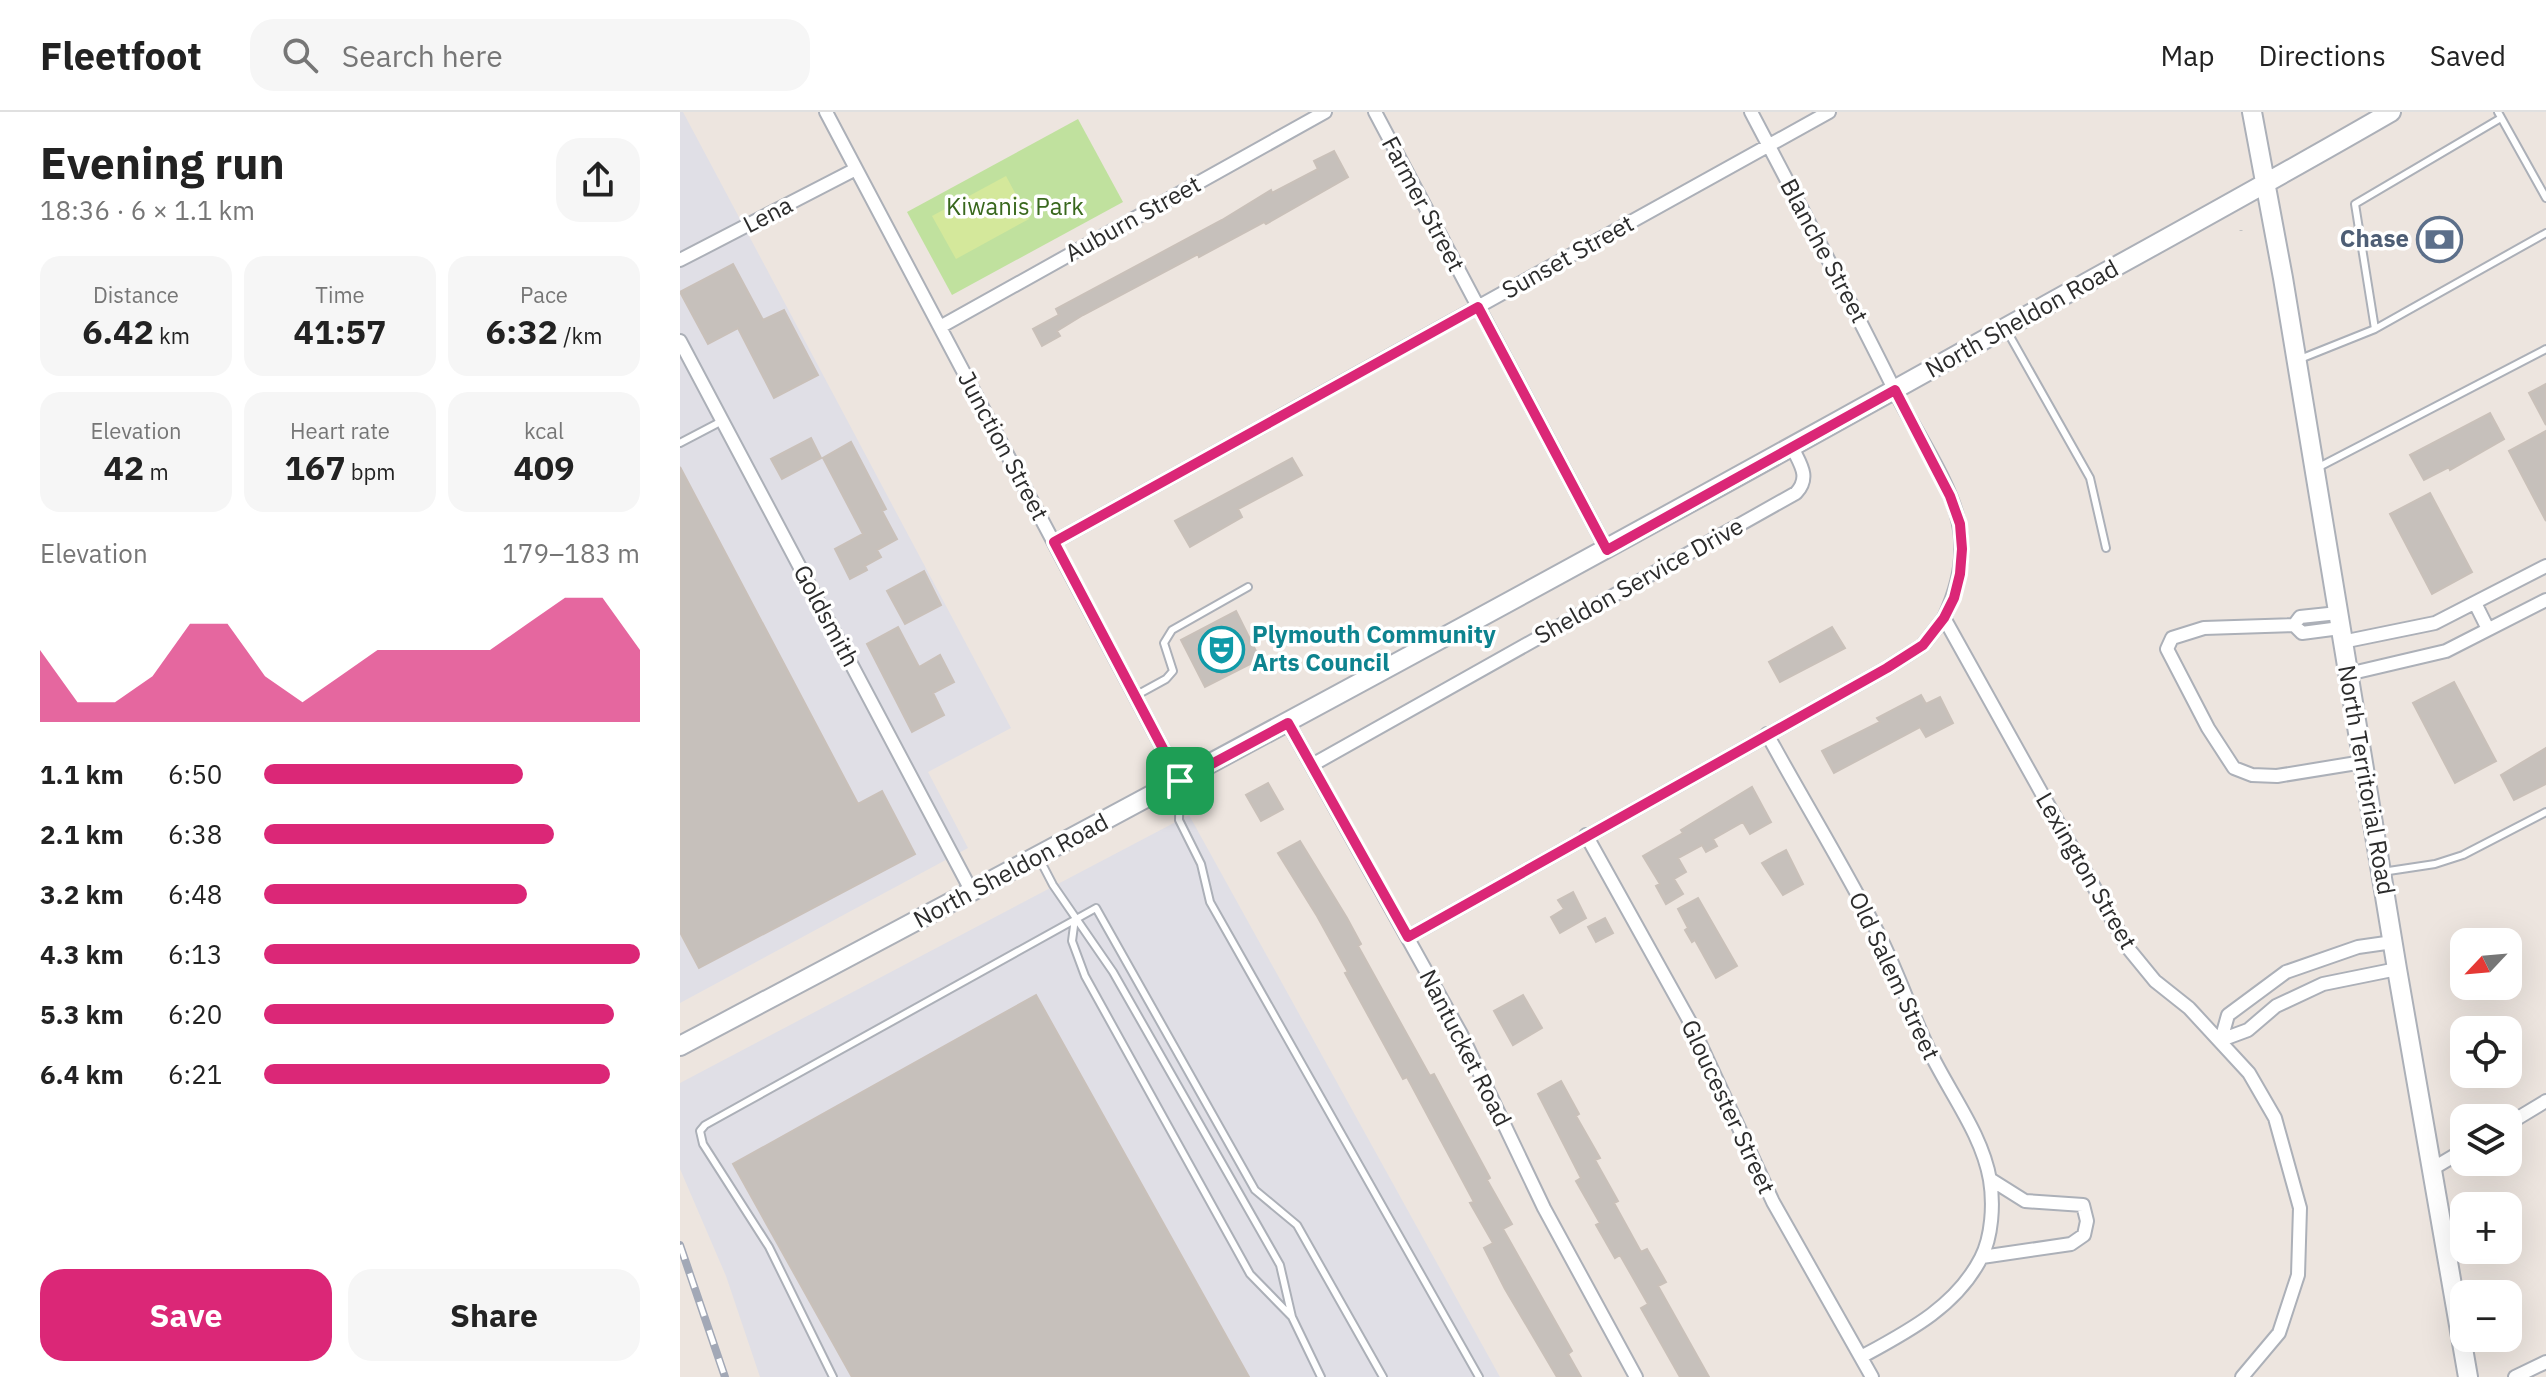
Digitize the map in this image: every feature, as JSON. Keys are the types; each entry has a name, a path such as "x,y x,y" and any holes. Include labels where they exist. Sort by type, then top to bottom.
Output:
{"main road":[{"name":"North Territorial Road","path":"2252,112 2297,360 2468,1377"},
{"name":"North Sheldon Road","path":"680,1046 1607,550 2391,112"}],"street":[{"name":"Junction Street","path":"826,112 1180,781"},
{"name":"Auburn Street","path":"940,327 1325,112"},
{"name":"Farmer Street","path":"1375,112 1607,550"},
{"name":"Blanche Street","path":"1751,112 1895,390"},
{"name":"Sunset Street","path":"1054,542 1829,112"},
{"name":"Lena","path":"680,260 856,169"},
{"name":"Goldsmith","path":"680,341 972,892"},
{"path":"1408,937 1923,645 1944,618 1954,598 1960,574 1960,524 1950,496 1895,390"},
{"name":"Sheldon Service Drive","path":"1312,765 1796,493 1803,484 1805,474 1792,447"},
{"path":"2363,762 2277,776 2252,775 2234,768 2208,728 2167,649 2172,638 2204,628 2294,625 2302,633 2435,623 2546,566"},
{"path":"2348,674 2446,651 2546,600"},
{"path":"2475,603 2488,629"},
{"name":"Lexington Street","path":"1944,618 2128,948 2155,981 2221,1040 2249,1073 2275,1118 2300,1208 2298,1275 2279,1333 2242,1377"},
{"name":"Nantucket Road","path":"1288,723 1461,1034 1544,1208 1636,1377"},
{"name":"Old Salem Street","path":"1767,734 1884,946 1927,1047 1974,1136 1990,1179 1991,1217 1982,1257 1966,1282 1943,1307 1920,1324 1861,1357"},
{"name":"Gloucester Street","path":"1586,835 1690,1022 1773,1202 1872,1377"},
{"path":"2221,1040 2228,1015 2286,972 2358,947 2393,942"},
{"path":"2221,1040 2248,1030 2276,1006 2323,984 2397,969"},
{"path":"2522,1116 2546,1101"},
{"path":"2432,1169 2450,1158"},
{"path":"1982,1257 2071,1244 2084,1235 2087,1221 2083,1205 2025,1201 1990,1179"},
{"path":"2515,1377 2546,1362"}],"lane":[{"path":"2375,329 2355,204 2499,115 2546,198"},
{"path":"2297,360 2375,329 2546,233"},
{"path":"2005,328 2090,478 2106,548"},
{"path":"2315,469 2546,349"},
{"path":"680,443 722,421"},
{"path":"1135,696 1171,676 1173,666 1164,639 1172,630 1248,587"},
{"path":"1180,781 1179,820 1201,864 1210,902 1479,1377"},
{"path":"2382,872 2435,864 2463,855 2546,812"},
{"path":"1038,856 1053,885 1113,972 1280,1265 1292,1317 1321,1377"},
{"path":"833,1377 769,1247 703,1144 700,1131 705,1125 1096,908 1255,1190 1297,1225 1383,1377"},
{"path":"1075,918 1072,941 1085,976 1250,1274 1292,1317"}],"shaded area":[{"path":"680,112 683,112 1011,728 928,772 968,848 680,1003"},
{"path":"1189,815 1500,1377 760,1377 726,1276 680,1169 680,1083"}],"green space":[{"name":"Kiwanis Park","path":"1078,119 1123,202 952,295 907,212"},
{"path":"1006,176 1029,219 956,259 932,216"}],"building":[{"path":"1334,151 1348,177 1266,224 1264,222 1199,257 1198,254 1083,315 1057,331 1060,336 1042,346 1033,329 1059,315 1056,309 1222,220 1271,190 1272,193 1318,169 1314,161"},
{"path":"733,264 763,320 784,310 818,375 774,398 738,328 708,344 680,292"},
{"path":"2546,384 2546,425 2529,393"},
{"path":"2490,413 2504,439 2450,470 2449,467 2424,480 2410,455"},
{"path":"2546,431 2546,521 2509,451"},
{"path":"811,438 821,458 782,479 771,459"},
{"path":"851,442 886,509 882,511 897,539 877,550 881,557 865,566 867,570 850,579 835,549 863,534 823,458"},
{"path":"1292,458 1302,475 1238,509 1242,517 1190,547 1175,521"},
{"path":"680,467 858,804 882,791 915,854 699,968 680,932"},
{"path":"2430,493 2472,572 2432,594 2390,514"},
{"path":"924,571 941,605 905,624 887,591"},
{"name":"Plymouth Community Arts Council","path":"1236,611 1260,659 1205,687 1181,640"},
{"path":"898,627 919,667 940,655 954,682 933,693 944,715 912,732 867,644"},
{"path":"1832,627 1845,648 1780,682 1769,662"},
{"path":"2454,682 2496,761 2455,783 2413,703"},
{"path":"1921,695 1926,704 1940,697 1953,723 1926,737 1920,727 1834,773 1822,751 1880,722 1877,718"},
{"path":"2546,748 2546,784 2514,800 2501,775"},
{"path":"1268,783 1283,809 1261,821 1246,795"},
{"path":"1752,787 1771,822 1750,834 1743,822 1713,839 1717,846 1706,852 1702,845 1678,858 1686,872 1674,879 1683,894 1666,904 1656,886 1660,884 1643,856"},
{"path":"1300,841 1347,918 1361,944 1358,946 1430,1076 1434,1074 1490,1178 1487,1180 1512,1224 1503,1229 1572,1351 1568,1354 1581,1377 1557,1377 1505,1289 1484,1248 1493,1243 1470,1203 1474,1202 1407,1077 1403,1079 1317,916 1278,853"},
{"path":"1786,850 1803,884 1783,895 1762,863"},
{"path":"1573,892 1586,918 1560,933 1551,917 1564,909 1558,900"},
{"path":"1698,898 1737,966 1716,978 1695,940 1692,942 1685,930 1688,928 1678,909"},
{"path":"1605,918 1613,933 1596,942 1588,927"},
{"path":"1036,995 1249,1377 852,1377 733,1164"},
{"path":"1523,995 1542,1028 1513,1045 1494,1011"},
{"path":"1561,1081 1579,1114 1576,1116 1600,1158 1595,1160 1618,1201 1614,1203 1641,1252 1647,1249 1666,1282 1658,1286 1709,1377 1680,1377 1641,1308 1648,1304 1620,1255 1615,1258 1596,1225 1600,1223 1576,1181 1581,1178 1538,1094"}],"railway":[{"path":"680,1245 725,1377"}],"place":[{"name":"Chase","path":"2440,239"},
{"name":"Plymouth Community Arts Council","path":"1221,649"}],"route":[{"path":"1478,307 1607,550 1895,390 1956,510 1962,549 1960,574 1954,598 1944,618 1923,645 1408,937 1288,723 1180,781 1054,542 1478,307"}]}
